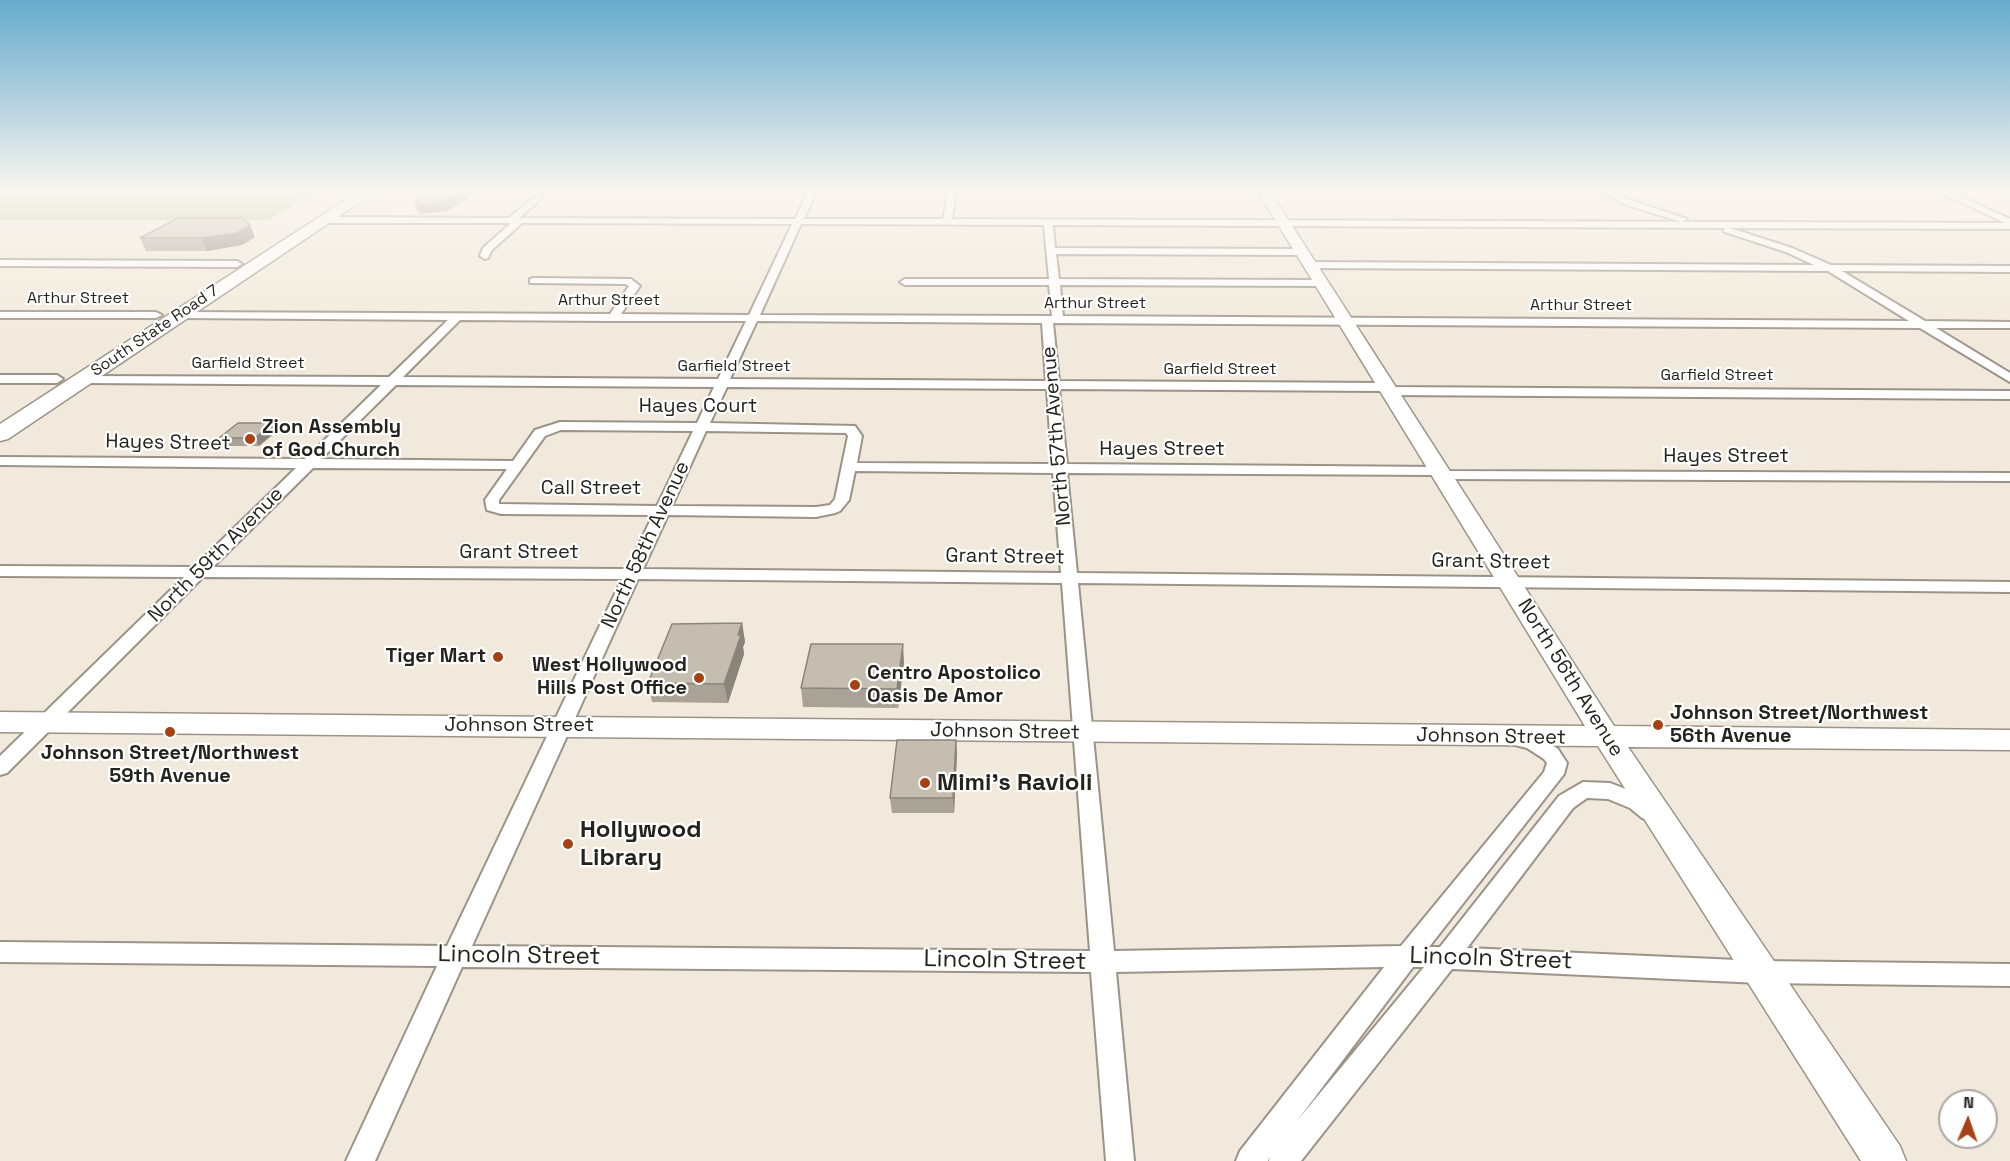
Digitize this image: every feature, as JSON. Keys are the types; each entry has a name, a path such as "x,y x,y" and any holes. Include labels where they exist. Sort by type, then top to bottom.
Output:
{"main road":[{"name":"South State Road 7","path":"0,416 156,315 279,244"},
{"name":"South State Road 7","path":"0,434 180,315 241,268"}],"street":[{"path":"485,256 486,250 493,244"},
{"name":"North 58th Avenue","path":"360,1161 787,244"},
{"name":"North 57th Avenue","path":"1050,244 1054,282 1051,386 1084,733 1120,1161"},
{"name":"North 56th Avenue","path":"1297,244 1607,738 1885,1161"},
{"path":"1772,244 1830,268 2010,378"},
{"path":"1051,251 1306,259 2010,269"},
{"path":"0,263 241,268"},
{"path":"534,281 627,282 633,284 635,286 613,318"},
{"path":"905,282 1320,283"},
{"name":"Arthur Street","path":"0,315 156,315"},
{"name":"Arthur Street","path":"180,315 2010,325"},
{"name":"North 59th Avenue","path":"0,768 457,317"},
{"path":"0,379 57,379"},
{"name":"Garfield Street","path":"83,379 2010,395"},
{"name":"Hayes Court","path":"516,465 540,433 560,426 850,429 855,436 848,467"},
{"name":"Hayes Street","path":"0,461 516,465"},
{"name":"Call Street","path":"516,465 492,500 492,507 501,509 816,512 835,508 842,500 848,467"},
{"name":"Hayes Street","path":"848,467 2010,477"},
{"name":"Grant Street","path":"0,571 633,574 2010,587"},
{"name":"Johnson Street","path":"0,722 2010,740"},
{"path":"1250,1161 1407,956 1554,774 1557,764 1555,758 1546,749 1533,742 1508,737"},
{"path":"1283,1161 1446,958 1561,808 1574,795 1583,790 1610,791 1637,802 1666,827"},
{"path":"1538,795 1561,808"},
{"name":"Lincoln Street","path":"0,952 1102,962 1407,956 1760,972 2010,975"}],"building":[{"path":"238,423 273,423 255,438 219,438"},
{"path":"742,623 738,635 741,635 724,684 648,683 672,624"},
{"path":"811,644 903,644 897,689 801,688"},
{"name":"Mimi's Ravioli","path":"897,740 956,740 953,798 890,798"}],"place":[{"name":"Zion Assembly of God Church","path":"250,439"},
{"name":"Tiger Mart","path":"498,657"},
{"name":"West Hollywood Hills Post Office","path":"699,678"},
{"name":"Centro Apostolico Oasis De Amor","path":"855,685"},
{"name":"Johnson Street/Northwest 56th Avenue","path":"1658,725"},
{"name":"Johnson Street/Northwest 59th Avenue","path":"170,732"},
{"name":"Mimi's Ravioli","path":"925,783"},
{"name":"Hollywood Library","path":"568,844"}]}
